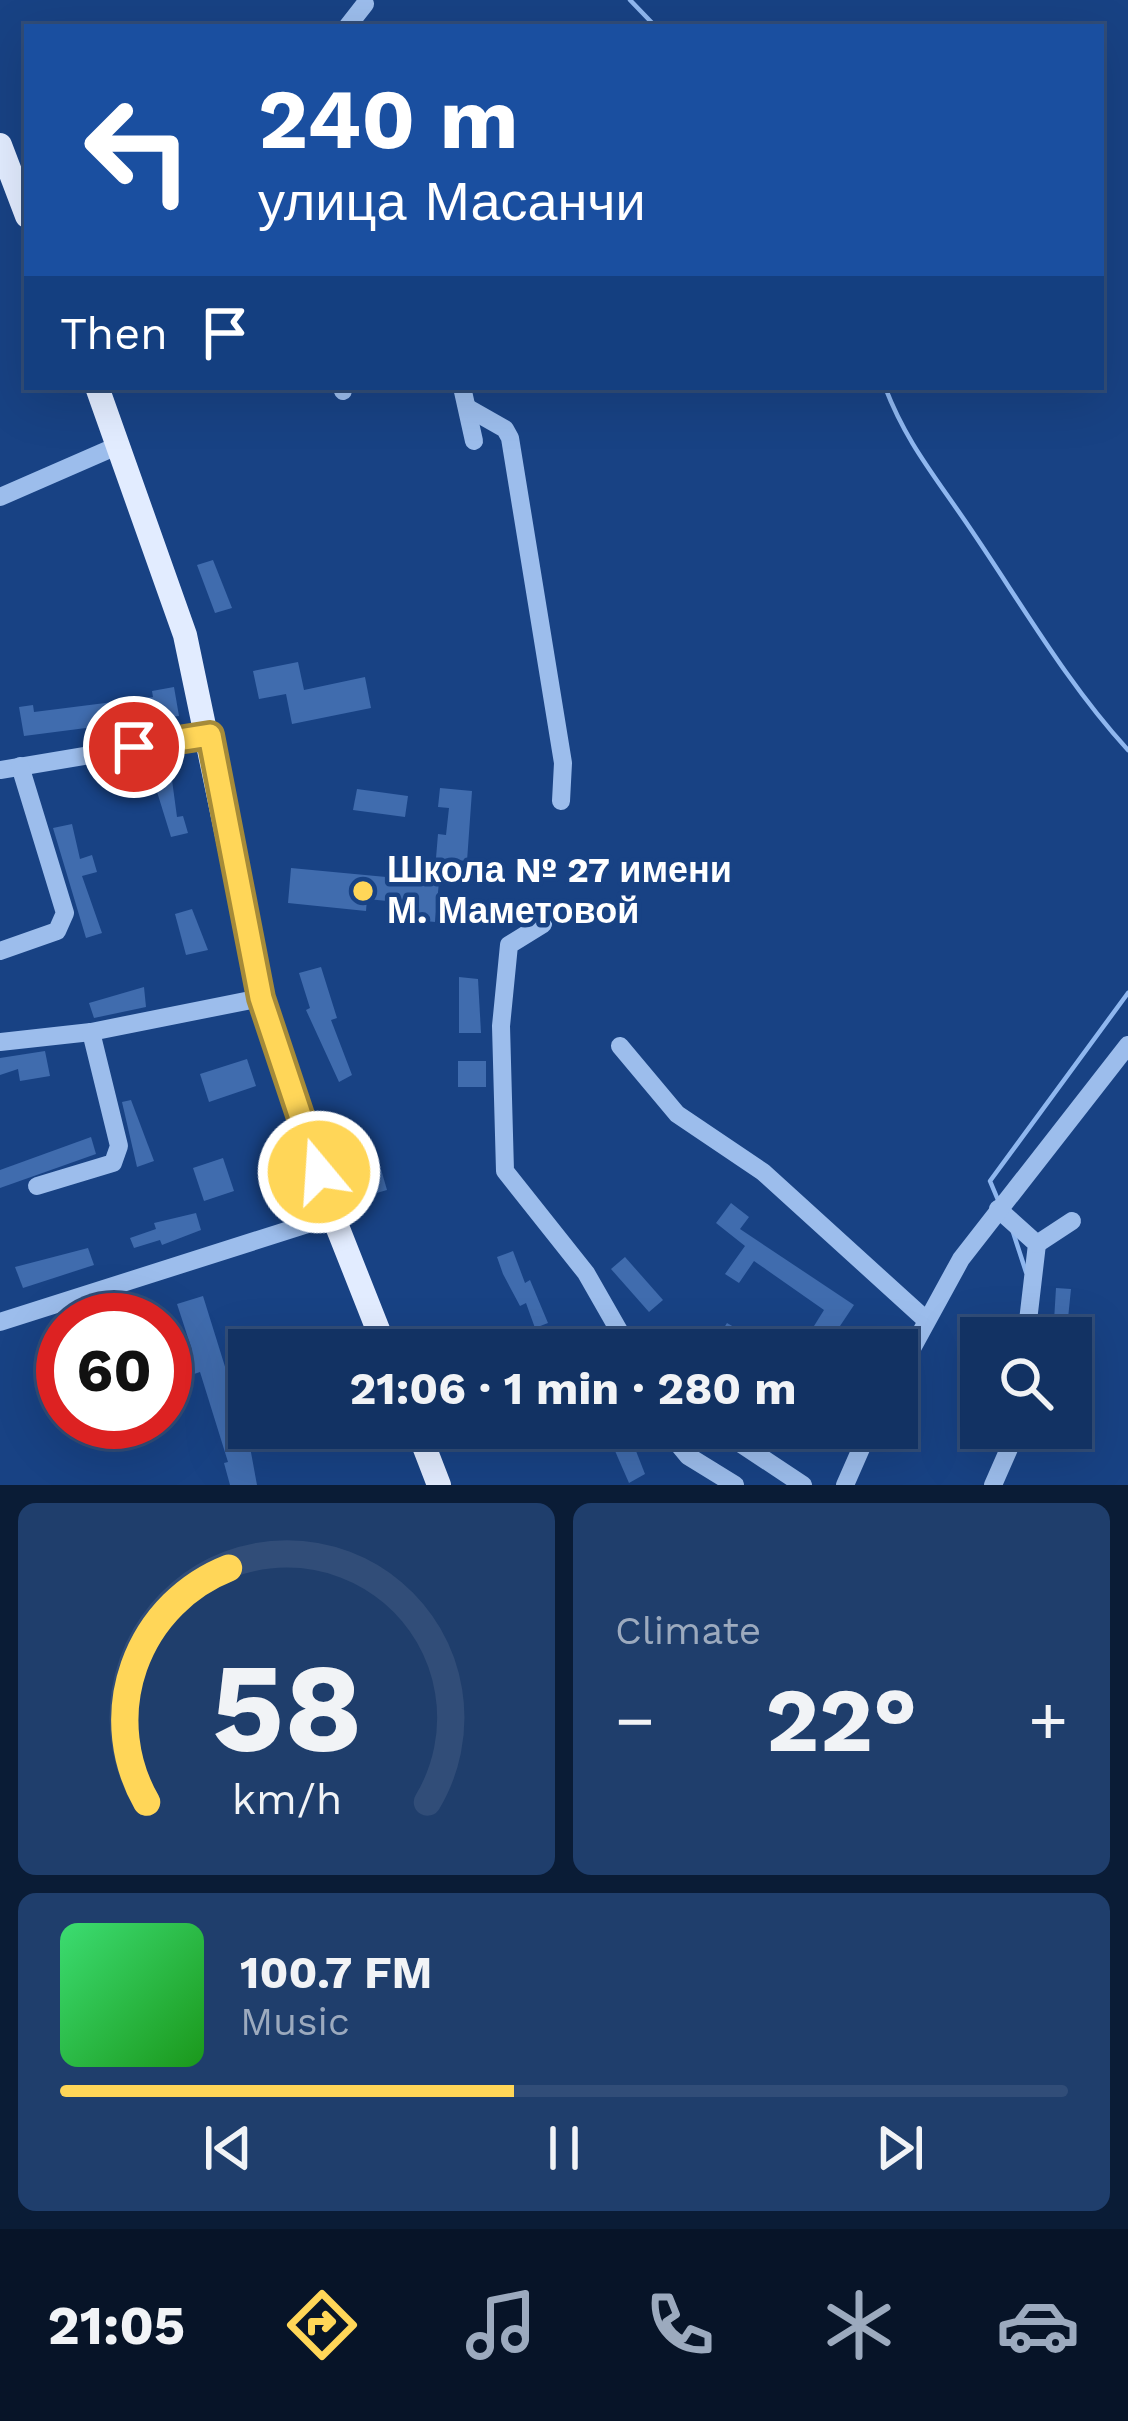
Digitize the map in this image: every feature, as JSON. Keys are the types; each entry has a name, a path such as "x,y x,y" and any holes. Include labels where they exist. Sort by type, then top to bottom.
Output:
{"main road":[{"path":"0,145 20,199"},
{"path":"102,390 185,635 210,735 261,998 333,1216 378,1329"},
{"path":"425,1449 439,1485"}],"street":[{"path":"463,390 474,441"},
{"path":"468,409 505,429 510,438 563,763 561,801"},
{"path":"0,497 117,446"},
{"path":"0,770 210,735"},
{"path":"0,951 57,931 65,913 20,766"},
{"path":"543,925 509,944 501,1026 506,1171 586,1273 618,1329"},
{"path":"0,1042 91,1032 261,998"},
{"path":"37,1186 113,1163 119,1146 91,1032"},
{"path":"918,1335 998,1209 1128,1045"},
{"path":"620,1046 677,1114 763,1172 926,1320"},
{"path":"998,1209 1036,1244"},
{"path":"0,1322 333,1216"},
{"path":"1036,1244 1072,1221"},
{"path":"1028,1317 1036,1244"},
{"path":"682,1449 734,1485"},
{"path":"749,1449 803,1485"},
{"path":"844,1485 860,1449"},
{"path":"993,1485 1009,1449"}],"building":[{"path":"213,560 232,608 215,613 197,565"},
{"path":"298,662 304,690 365,677 371,708 292,724 286,694 259,699 253,671"},
{"path":"174,687 179,716 24,736 19,707 33,705 34,712 153,697 152,691"},
{"path":"172,780 177,817 183,816 188,833 171,837 154,782"},
{"path":"440,788 472,791 467,861 436,858 438,834 446,835 449,808 438,807"},
{"path":"357,789 408,796 405,817 353,810"},
{"path":"72,824 80,859 92,855 97,872 82,876 102,933 86,938 53,828"},
{"name":"Школа № 27 имени М. Маметовой","path":"291,868 439,882 435,922 407,919 408,903 367,899 366,911 288,903"},
{"path":"192,909 208,950 186,955 175,914"},
{"path":"321,967 337,1018 331,1020 352,1075 339,1082 306,1010 310,1008 299,973"},
{"path":"459,977 478,979 481,1033 459,1033"},
{"path":"144,987 146,1007 94,1018 89,1003"},
{"path":"45,1051 50,1076 20,1081 18,1069 0,1075 0,1058"},
{"path":"247,1059 256,1086 209,1102 200,1074"},
{"path":"458,1061 486,1061 486,1087 458,1087"},
{"path":"131,1100 154,1161 137,1167 122,1102"},
{"path":"91,1137 96,1154 0,1188 0,1170"},
{"path":"223,1158 234,1191 204,1201 193,1168"},
{"path":"378,1159 387,1190 359,1198 350,1167"},
{"path":"731,1203 749,1217 740,1229 854,1305 838,1329 812,1329 824,1310 754,1261 739,1283 725,1274 745,1246 716,1223"},
{"path":"196,1213 201,1230 162,1245 160,1240 134,1248 130,1238 156,1229 154,1223"},
{"path":"88,1248 94,1265 23,1288 15,1267"},
{"path":"513,1251 548,1323 535,1328 526,1303 520,1306 497,1257"},
{"path":"625,1257 663,1300 649,1312 611,1269"},
{"path":"1056,1288 1071,1289 1068,1317 1054,1317"},
{"path":"203,1296 228,1376 228,1449 250,1449 257,1485 230,1485 224,1463 228,1462 200,1372 192,1375 192,1299"},
{"path":"614,1449 635,1449 645,1474 629,1483"}],"waterway":[{"path":"630,0 653,24"},
{"path":"886,390 929,468 1061,665 1128,750"},
{"path":"998,1200 990,1181 1128,993"},
{"path":"1013,1232 1026,1272"}],"place":[{"name":"Школа № 27 имени М. Маметовой","path":"363,891"}],"route":[{"path":"134,747 210,735 245,934 261,998 319,1172"}]}
